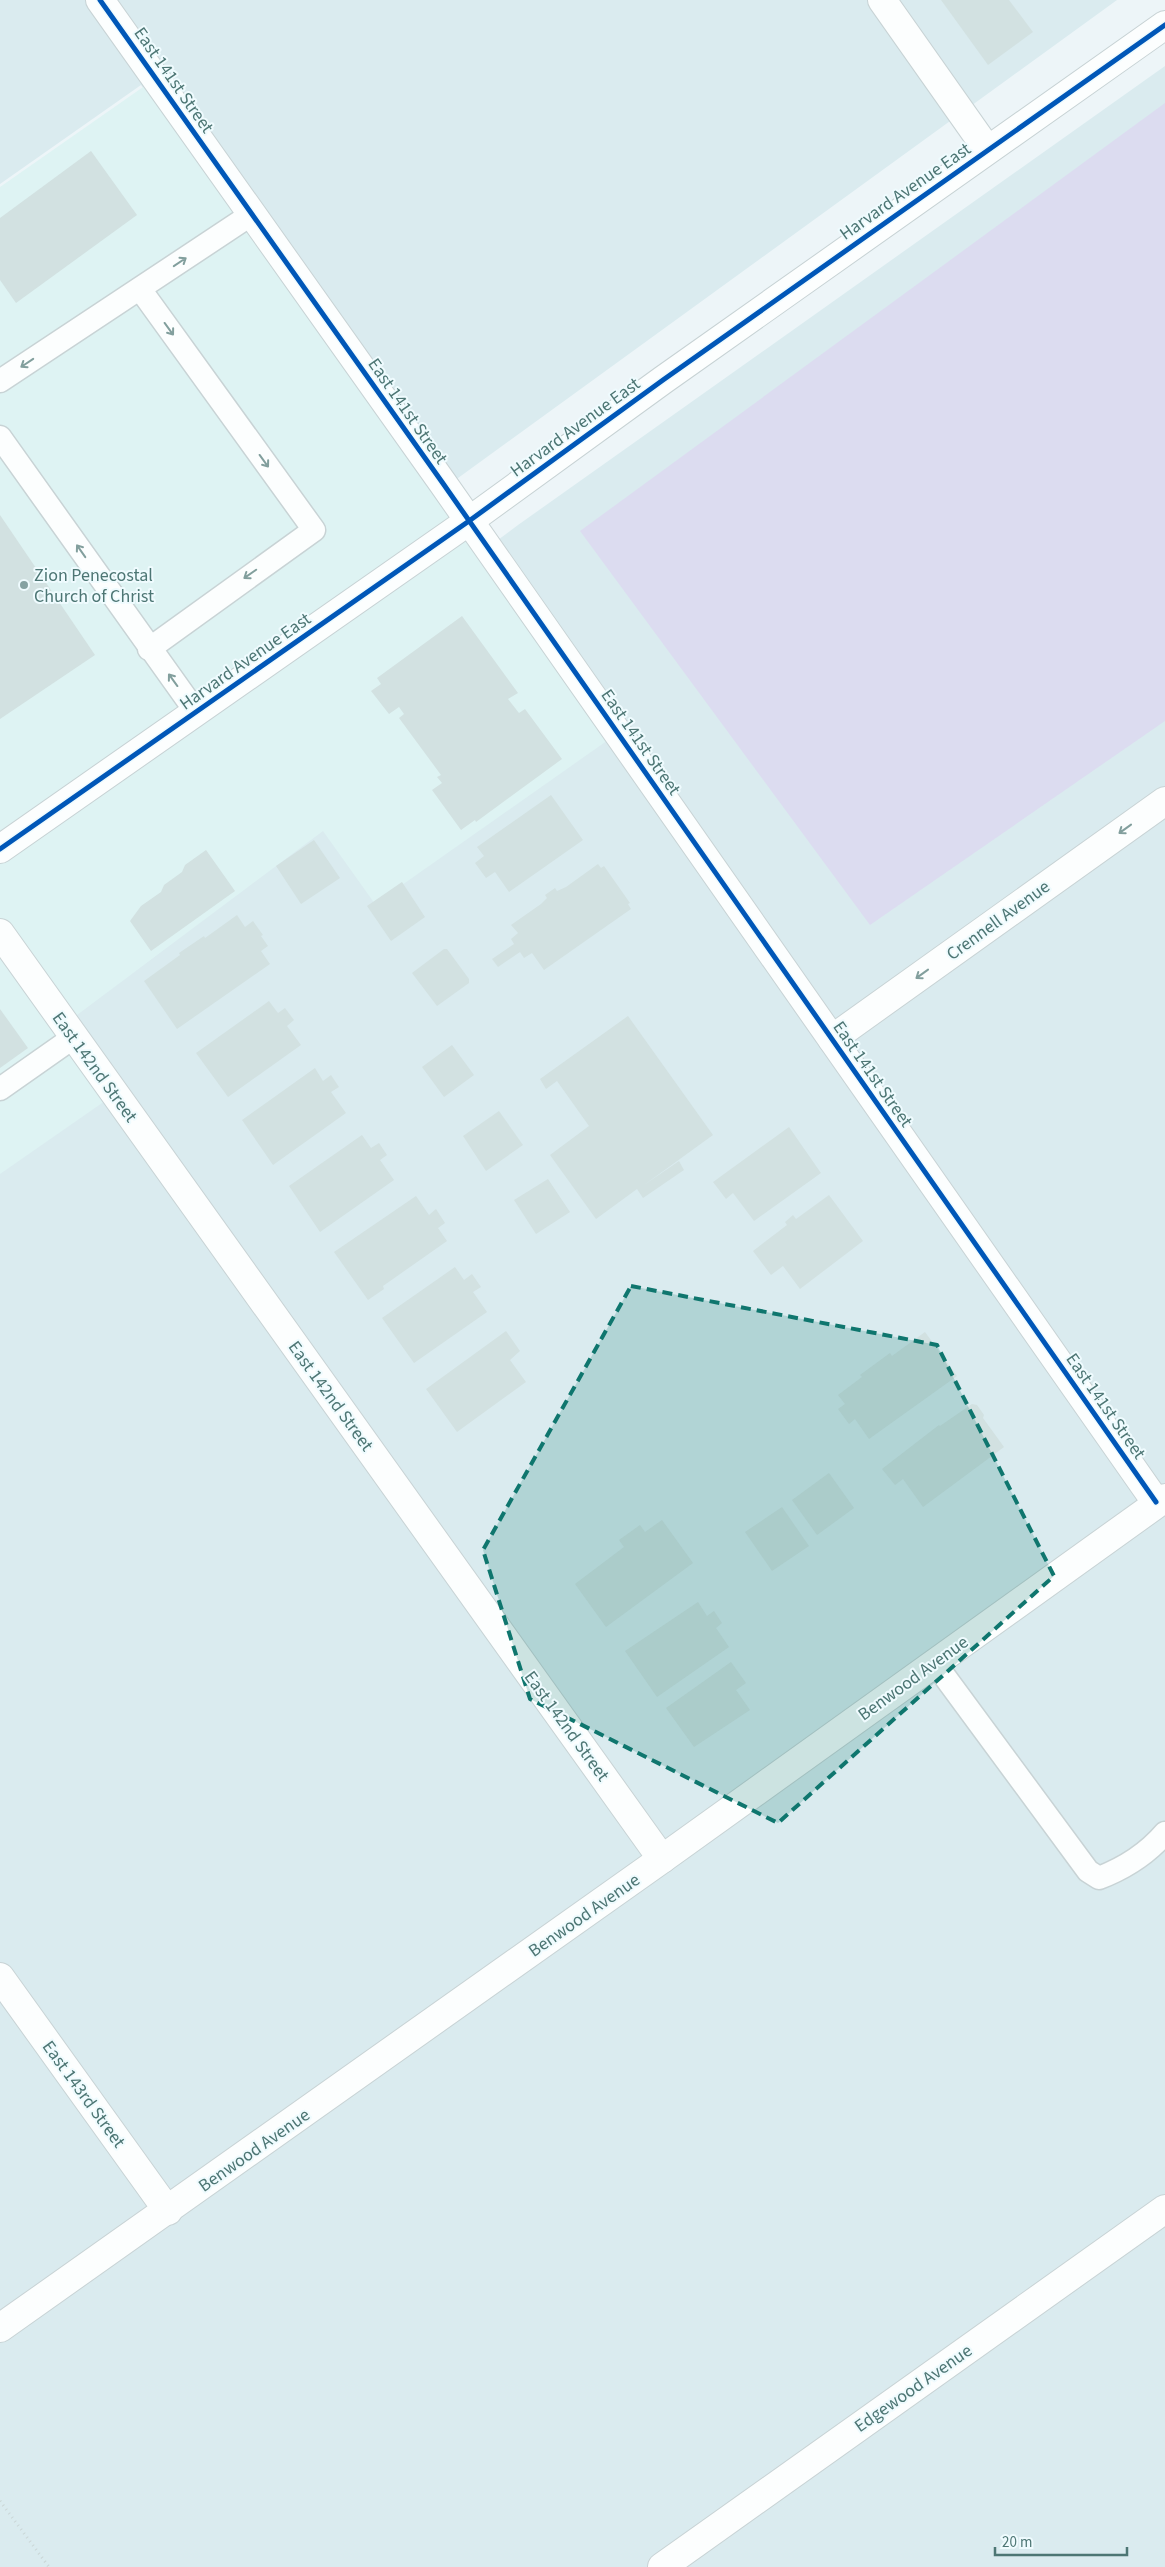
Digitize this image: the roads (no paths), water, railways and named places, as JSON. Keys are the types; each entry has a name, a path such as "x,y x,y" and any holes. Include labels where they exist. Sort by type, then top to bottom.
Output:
{"street":[{"name":"East 141st Street","path":"100,0 469,521 832,1039 1161,1500"},
{"path":"882,0 988,149"},
{"name":"Harvard Avenue East","path":"0,850 469,521 988,149 1165,25"},
{"name":"Crennell Avenue","path":"832,1039 1165,801"},
{"name":"East 142nd Street","path":"0,933 662,1859"},
{"name":"Benwood Avenue","path":"0,2328 168,2211 662,1859 1161,1500"},
{"name":"East 143rd Street","path":"0,1977 168,2211"},
{"name":"Edgewood Avenue","path":"662,2567 1165,2209"}],"lane":[{"path":"0,381 252,214"},
{"path":"140,289 314,530 149,648"},
{"path":"0,437 196,712"},
{"path":"0,1089 74,1037"},
{"path":"934,1662 1088,1872 1099,1878 1122,1869 1154,1845 1165,1833"}],"place":[{"name":"Zion Penecostal Church of Christ","path":"24,585"}]}
